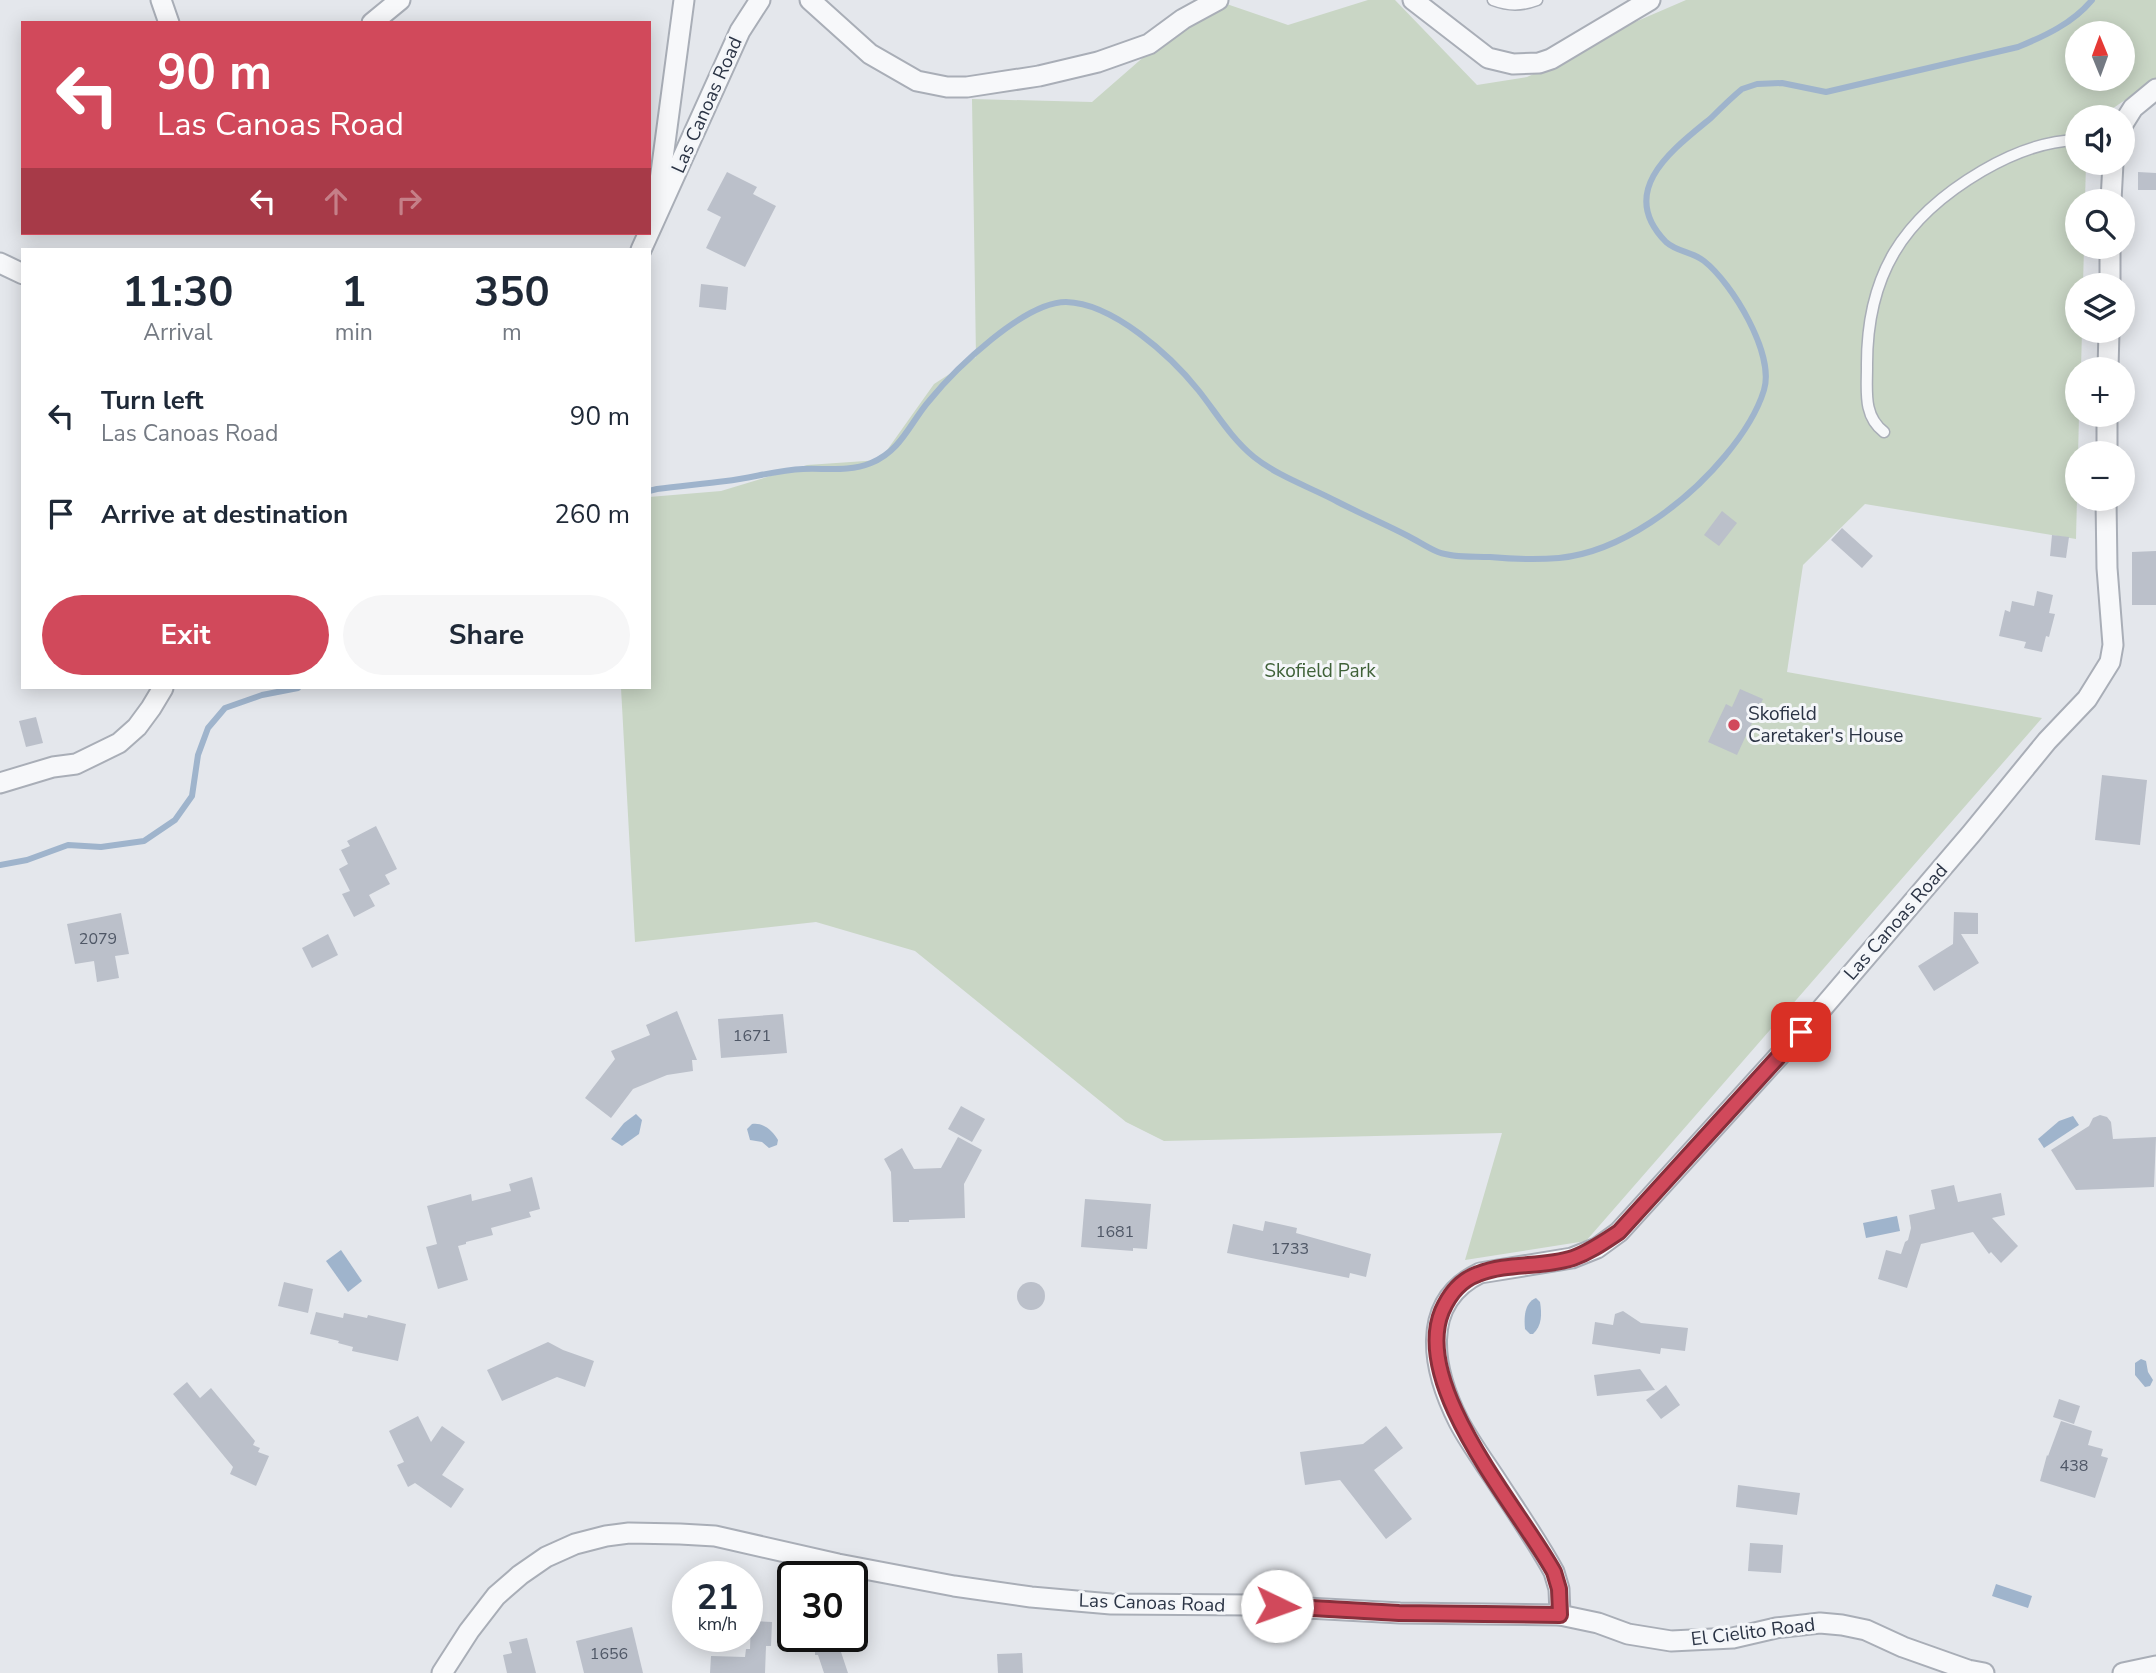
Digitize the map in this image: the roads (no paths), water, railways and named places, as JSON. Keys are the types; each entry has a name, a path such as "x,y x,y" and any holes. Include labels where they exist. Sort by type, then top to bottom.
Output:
{"street":[{"path":"161,0 168,21"},
{"path":"374,21 400,0"},
{"path":"654,225 684,0"},
{"name":"Las Canoas Road","path":"651,231 740,31 760,0"},
{"path":"810,0 870,54 917,82 967,87 1039,76 1098,62 1149,44 1183,19 1218,0"},
{"path":"1413,0 1488,58 1526,64 1539,63 1563,53 1650,0"},
{"path":"2135,106 2156,89"},
{"path":"0,263 21,273"},
{"name":"Las Canoas Road","path":"442,1673 496,1596 520,1574 546,1557 575,1544 629,1533 715,1536 917,1579 1031,1597 1111,1604 1253,1605 1399,1613 1560,1615 1559,1589 1554,1572 1459,1423 1445,1390 1437,1356 1436,1332 1437,1321 1446,1301 1470,1278 1480,1273 1572,1258 1597,1248 1619,1232 1819,1012 2047,741 2087,699 2110,662 2113,645 2106,511"},
{"path":"0,783 52,767 76,764 119,743 137,727 162,689"},
{"name":"El Cielito Road","path":"1560,1615 1598,1623 1628,1634 1671,1641 1732,1638 1776,1628 1820,1623 1842,1625 1866,1630 1903,1647 1984,1673"},
{"path":"2123,1673 2156,1666"}],"lane":[{"path":"1493,0 1506,5 1520,5 1536,0"},
{"path":"1884,432 1875,426 1868,409 1868,328 1878,286 1901,239 1938,200 1960,184 2017,153 2036,146 2065,142"}],"water":[{"path":"636,1114 642,1120 639,1134 622,1146 611,1139 624,1123"},
{"path":"2073,1116 2079,1125 2044,1148 2038,1139 2059,1121"},
{"path":"752,1124 760,1124 770,1130 778,1140 777,1145 769,1148 762,1142 750,1140 747,1129"},
{"path":"1897,1216 1900,1231 1866,1238 1863,1223"},
{"path":"341,1250 362,1281 348,1292 326,1261"},
{"path":"1536,1298 1540,1302 1541,1320 1536,1331 1530,1334 1525,1329 1525,1316 1529,1303"},
{"path":"2141,1359 2146,1361 2153,1380 2150,1386 2145,1387 2135,1375 2135,1363"},
{"path":"1996,1584 2032,1596 2028,1608 1992,1596"}],"waterway":[{"path":"651,490 784,471 846,469 871,463 898,444 922,409 955,372 992,340 1031,313 1049,305 1066,302 1103,311 1140,334 1173,362 1238,442 1264,464 1434,550 1457,556 1542,559 1582,554 1606,546 1651,522 1709,474 1742,433 1764,390 1766,375 1757,339 1749,320 1727,285 1704,261 1666,242 1652,223 1646,206 1648,189 1666,158 1742,89 1757,84 1782,83 1826,92 2018,47 2067,22 2092,0"},
{"path":"0,865 27,860 68,845 101,847 144,841 175,820 192,796 198,755 208,728 225,708 262,695 293,689"}],"place":[{"name":"Skofield Caretaker's House","path":"1734,725"}],"park label":[{"name":"Skofield Park","path":"1320,671"}]}
